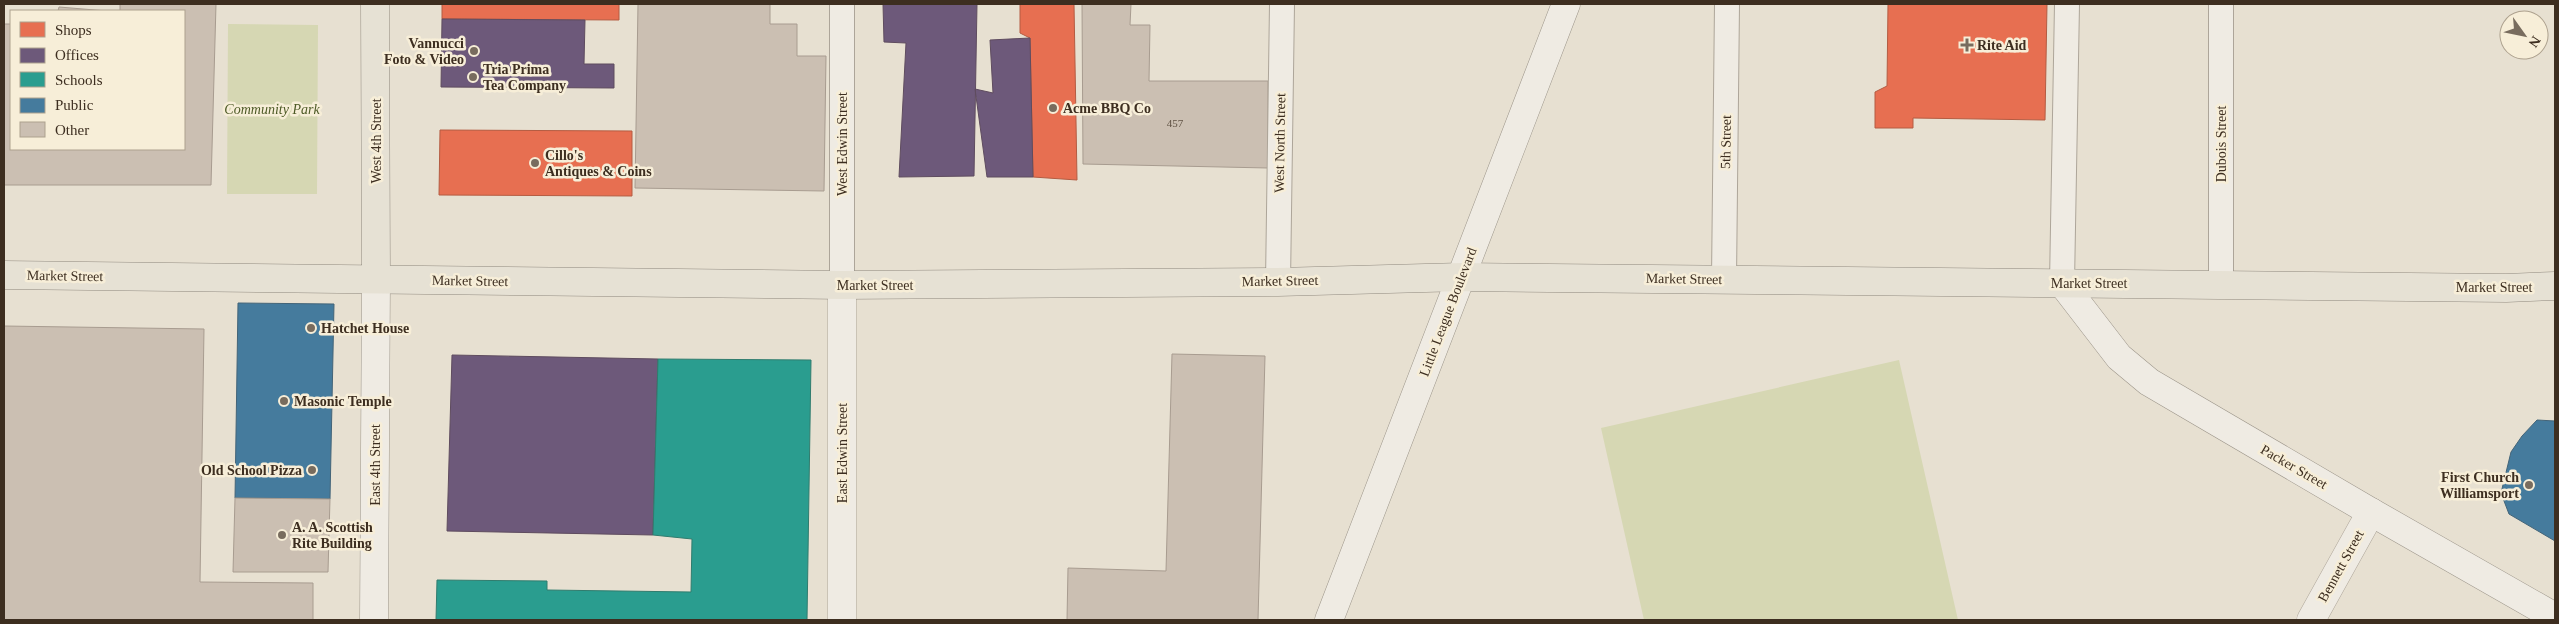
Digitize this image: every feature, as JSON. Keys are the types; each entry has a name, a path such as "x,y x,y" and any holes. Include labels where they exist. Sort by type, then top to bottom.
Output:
{"main road":[{"name":"West 4th Street","path":"376,4 376,279"},
{"name":"Market Street","path":"4,275 842,285 1278,282 1462,277 2506,288 2555,286"}],"street":[{"name":"Little League Boulevard","path":"1329,620 1566,4"},
{"name":"East 4th Street","path":"374,620 376,279"},
{"name":"Packer Street","path":"2062,283 2119,357 2149,382 2555,617"},
{"name":"East Edwin Street","path":"842,285 842,620"},
{"name":"Bennett Street","path":"2311,620 2371,512"}],"lane":[{"name":"West Edwin Street","path":"842,4 842,285"},
{"name":"West North Street","path":"1278,282 1282,4"},
{"name":"5th Street","path":"1724,280 1727,4"},
{"path":"2062,283 2067,4"},
{"name":"Dubois Street","path":"2220,4 2221,284"}],"green space":[{"name":"Community Park","path":"228,24 318,25 317,194 227,194"},
{"path":"1899,360 1958,620 1644,620 1601,428"}],"building: Shops":[{"path":"442,4 619,4 619,20 442,19"},
{"name":"Acme BBQ Co","path":"1020,4 1074,4 1077,180 1033,177 1030,38 1020,33"},
{"name":"Rite Aid","path":"1888,4 2047,4 2045,120 1913,118 1913,128 1875,128 1875,92 1887,86"},
{"name":"Cillo's Antiques & Coins","path":"440,130 632,131 632,196 439,195"}],"building: Offices":[{"path":"883,4 977,4 974,176 899,177 906,43 884,42"},
{"path":"442,19 585,20 584,64 614,64 614,88 441,87"},
{"path":"1030,38 1033,177 987,177 975,89 993,93 990,40"},
{"path":"452,355 658,359 653,535 447,531"}],"building: Schools":[{"path":"658,359 811,360 807,620 436,620 437,580 547,581 547,590 691,592 692,539 653,535"}],"building: Public":[{"name":"Masonic Temple","path":"238,303 334,304 330,499 235,498"},
{"name":"First Church Williamsport","path":"2537,420 2555,421 2555,541 2509,514 2501,493 2511,452 2522,436"}],"building: Other":[{"path":"120,4 216,4 211,185 4,185 4,24 10,24 10,150 185,150 185,10 120,10"},
{"path":"638,4 770,4 770,24 797,24 797,56 826,56 824,191 635,188"},
{"path":"1082,4 1131,4 1130,25 1150,25 1149,81 1268,81 1268,168 1083,164"},
{"path":"59,7 95,10 58,10"},
{"path":"4,326 204,329 200,582 313,583 313,620 4,620"},
{"path":"1172,354 1265,356 1258,620 1067,620 1068,568 1166,571"},
{"name":"A. A. Scottish Rite Building","path":"235,498 330,499 328,572 233,572"}],"place":[{"name":"Rite Aid","path":"1967,45"},
{"name":"Vannucci Foto & Video","path":"474,51"},
{"name":"Tria Prima Tea Company","path":"473,77"},
{"name":"Acme BBQ Co","path":"1053,108"},
{"name":"Cillo's Antiques & Coins","path":"535,163"},
{"name":"Hatchet House","path":"311,328"},
{"name":"Masonic Temple","path":"284,401"},
{"name":"Old School Pizza","path":"312,470"},
{"name":"First Church Williamsport","path":"2529,485"},
{"name":"A. A. Scottish Rite Building","path":"282,535"}]}
